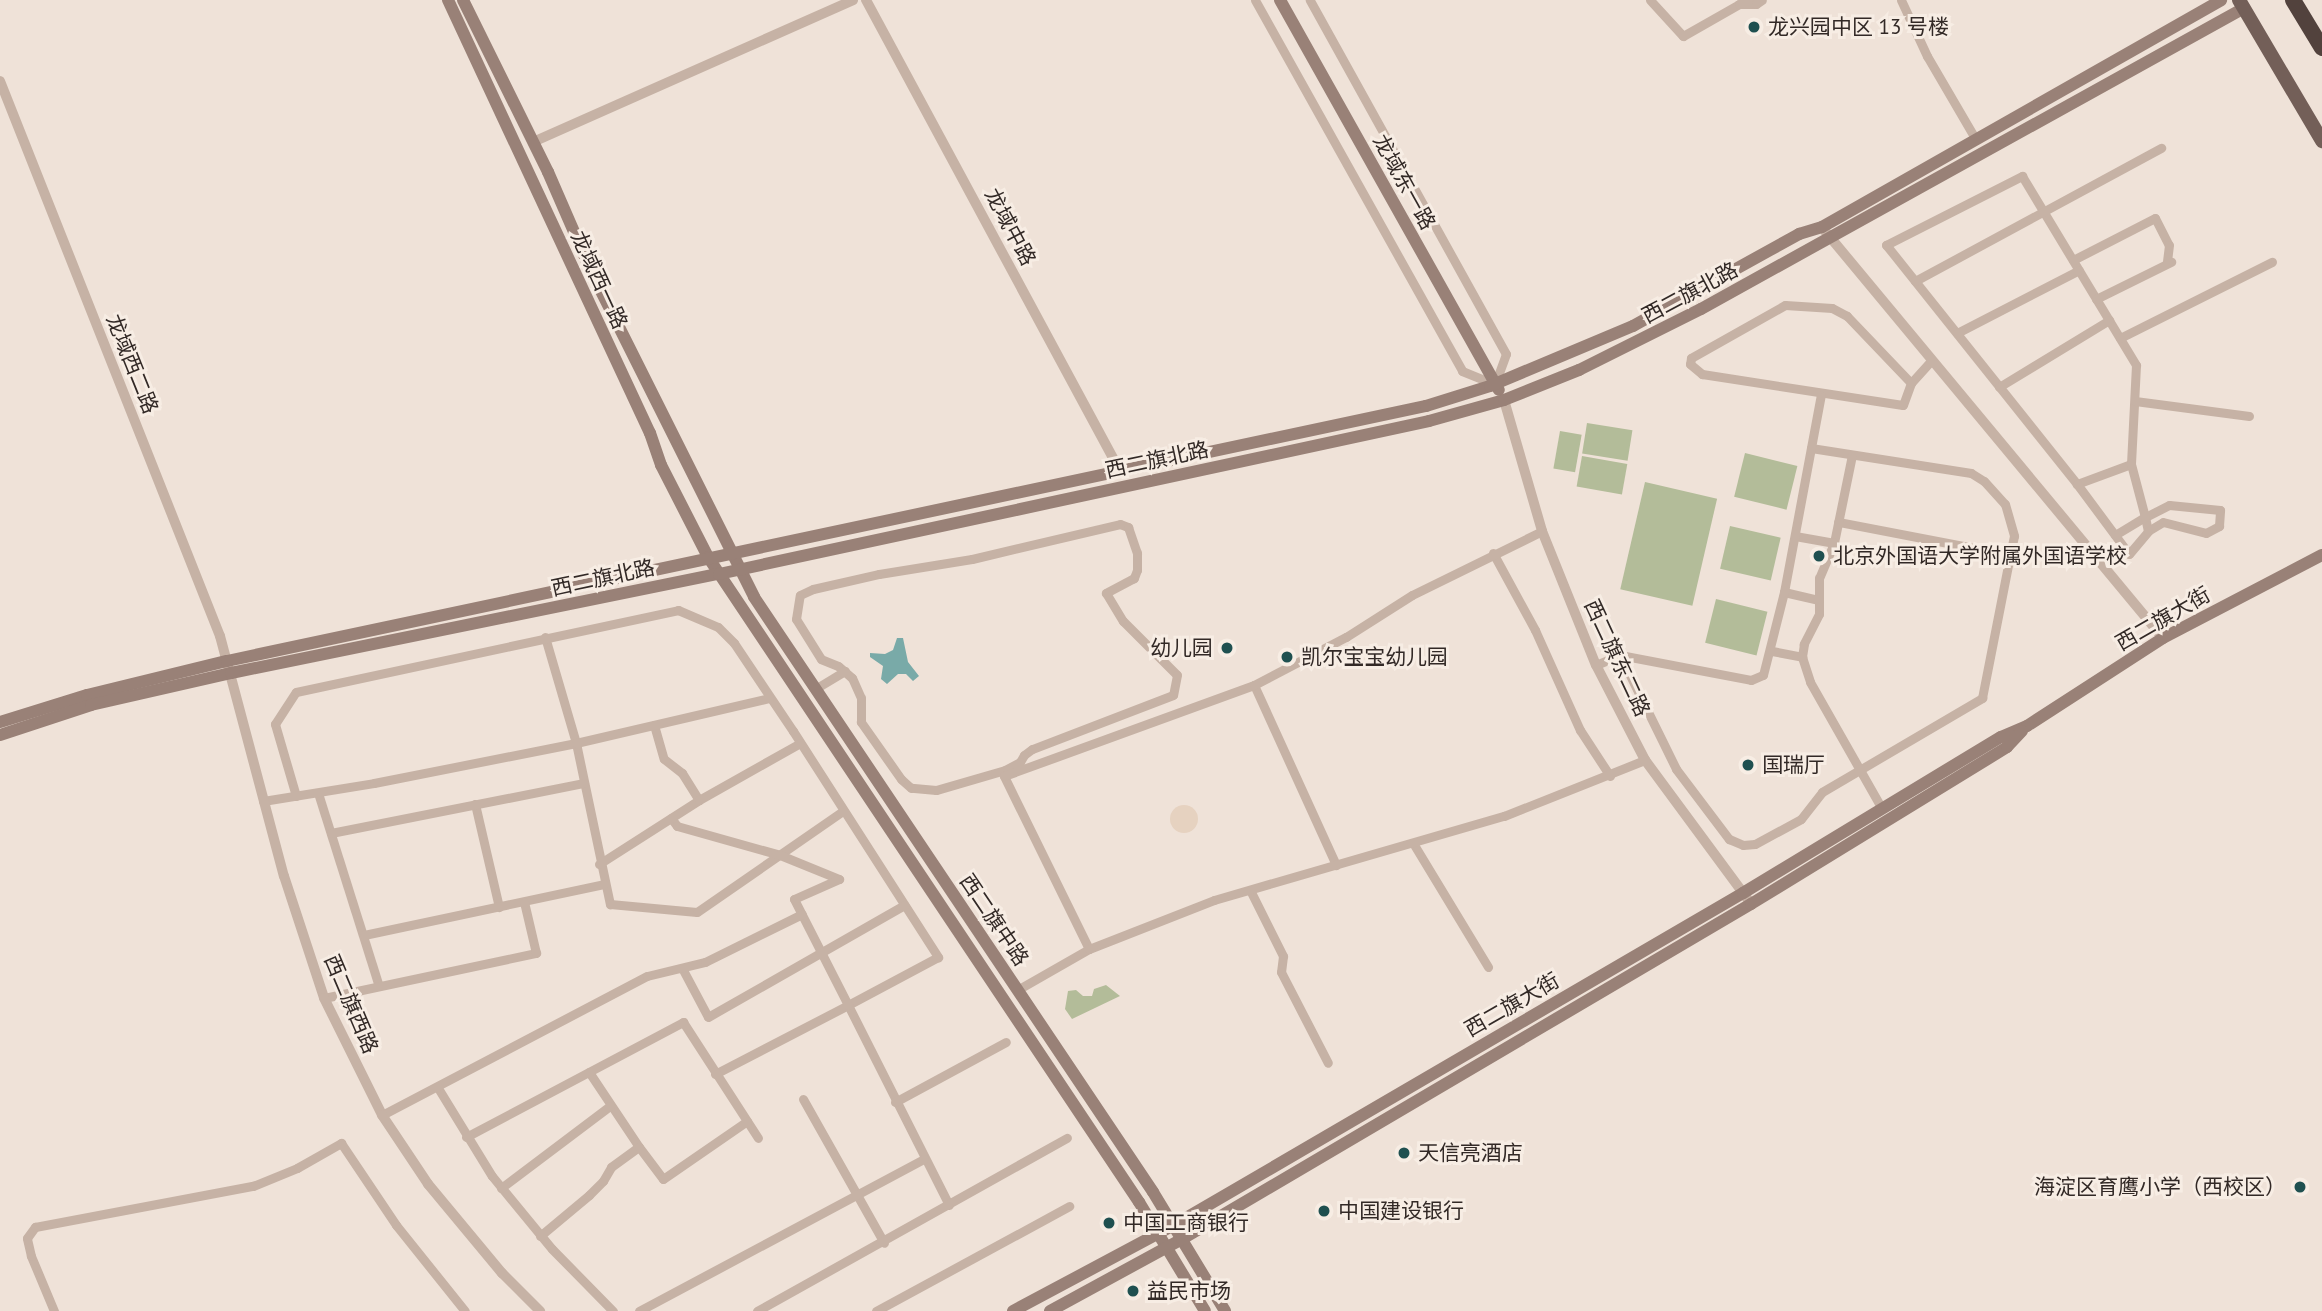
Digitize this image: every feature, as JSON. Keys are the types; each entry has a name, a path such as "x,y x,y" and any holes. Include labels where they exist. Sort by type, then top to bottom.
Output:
{"highway":[{"path":"2293,0 2322,48"}],"main road":[{"name":"龙域西一路","path":"448,0 650,433 661,465 719,574"},
{"name":"龙域西一路","path":"464,0 533,142 591,271 731,552"},
{"name":"龙域东一路","path":"1280,0 1504,400"},
{"name":"西二旗北路","path":"0,735 91,705 229,667 708,557 1426,406 1495,384 1633,326 1799,234 1822,227 2221,0"},
{"name":"西二旗北路","path":"0,722 87,695 719,574 1415,424 1504,400 1579,370 1643,340 1831,238 2241,4"},
{"path":"2241,4 2322,141"},
{"name":"西二旗中路","path":"731,552 776,633 1174,1225 1225,1311"},
{"name":"西二旗大街","path":"1050,1311 1182,1239 1747,899 1882,809 2001,737 2027,726 2163,638 2322,555"},
{"name":"西二旗中路","path":"719,574 1158,1233 1205,1311"},
{"name":"西二旗大街","path":"1013,1311 1174,1225 1747,899 2007,747 2027,726"}],"street":[{"path":"533,142 853,0"},
{"name":"龙域中路","path":"866,0 1120,471"},
{"path":"1255,0 1462,371 1495,384 1506,354 1310,0"},
{"path":"1650,0 1683,36 1740,4 1756,4 1762,0"},
{"path":"1901,0 1927,56 1976,139"},
{"name":"龙域西二路","path":"0,81 220,636 229,667"},
{"path":"1915,281 2161,148"},
{"path":"2115,535 2145,517 2169,505 2220,510 2219,526 2206,533 2163,522 2147,531 2129,554 2077,484 1886,245 2022,176 2136,365 2131,464 2145,517 2147,531"},
{"path":"2073,260 2155,218 2169,245 2169,262 2096,299"},
{"path":"1822,227 2163,638"},
{"path":"2120,338 2272,262"},
{"path":"1957,333 2079,270"},
{"path":"1911,383 1847,316 1832,308 1785,305 1691,358 1690,364 1702,373 1821,395 1903,405 1911,383 1932,360"},
{"path":"1999,387 2109,320"},
{"path":"1596,666 1620,655 1755,680 1765,673 1784,592 1821,395"},
{"name":"西二旗东二路","path":"1504,400 1542,531 1596,666 1645,760 1747,899"},
{"path":"2135,401 2249,416"},
{"path":"1620,655 1676,769 1735,842 1750,845 1767,840 1801,819 1822,792 1982,698 2014,536 2005,504 1984,481 1971,473 1811,449"},
{"path":"1852,455 1834,543 1820,574 1818,618 1803,647 1802,657 1810,682 1882,809"},
{"path":"2077,484 2131,464"},
{"path":"1838,522 2010,555"},
{"path":"1120,524 1128,527 1137,553 1138,570 1134,578 1106,593 1123,621 1177,675 1173,695 1167,698 1032,749 1020,762 1005,770 928,790 906,785 861,722 861,698 845,671 821,659 809,643 796,619 800,595 856,579 972,559 1120,524"},
{"path":"1089,949 1004,776 1254,685 1346,637 1412,595 1542,531"},
{"path":"1795,536 1834,543"},
{"path":"1493,554 1535,631 1580,730 1610,776"},
{"path":"1784,592 1819,600"},
{"path":"296,796 275,724 296,692 678,610 724,631 938,957 715,1074"},
{"path":"545,637 576,743 599,864 610,904 697,912 843,811"},
{"path":"1772,651 1802,657"},
{"name":"西二旗西路","path":"229,667 299,930 324,998 382,1115 458,1223 540,1311"},
{"path":"815,689 845,671"},
{"path":"1254,685 1336,865"},
{"path":"263,801 318,793 576,743 769,698"},
{"path":"654,725 664,760 682,772 699,800"},
{"path":"599,864 699,800 800,743"},
{"path":"1017,990 1089,949 1250,890 1504,816 1645,760"},
{"path":"331,833 584,783"},
{"path":"318,793 379,986"},
{"path":"475,804 499,907"},
{"path":"671,818 677,826 780,855 839,879 794,900 949,1205"},
{"path":"1413,843 1488,967"},
{"path":"364,936 604,884"},
{"path":"1250,890 1283,956 1281,972 1328,1063"},
{"path":"324,998 536,953 524,902"},
{"path":"682,968 708,1017 904,905"},
{"path":"382,1115 438,1088 647,976 705,962 802,914"},
{"path":"466,1137 683,1022 758,1138"},
{"path":"895,1102 1006,1042"},
{"path":"589,1072 663,1179 747,1121"},
{"path":"438,1088 466,1137 501,1188 541,1236 613,1311"},
{"path":"803,1099 884,1243"},
{"path":"501,1188 610,1106"},
{"path":"757,1311 884,1243 1067,1138"},
{"path":"54,1311 31,1256 27,1238 35,1227 253,1186 298,1168 341,1143 396,1225 465,1311"},
{"path":"541,1236 589,1195 603,1181 611,1167 639,1147"},
{"path":"639,1311 924,1159"},
{"path":"876,1311 1069,1206"}],"green space":[{"path":"1587,423 1632,430 1628,461 1582,454"},
{"path":"1560,431 1582,435 1575,472 1553,468"},
{"path":"1745,453 1797,466 1787,510 1734,497"},
{"path":"1582,456 1627,464 1622,495 1577,487"},
{"path":"1645,482 1717,499 1692,606 1620,589"},
{"path":"1730,526 1781,538 1771,581 1720,569"},
{"path":"1716,599 1767,612 1757,655 1705,643"},
{"path":"1106,985 1120,996 1072,1019 1065,1009 1068,991 1076,990 1083,996 1092,996 1094,989"}],"shaded area":[{"path":"1184,805 1194,809 1198,819 1194,829 1184,833 1174,829 1170,819 1174,809"}],"water":[{"path":"897,638 903,638 908,662 919,676 913,681 906,674 898,674 887,684 881,679 883,666 870,657 870,653 885,654 893,650"}],"place":[{"name":"龙兴园中区 13 号楼","path":"1754,27"},
{"name":"北京外国语大学附属外国语学校","path":"1819,556"},
{"name":"幼儿园","path":"1227,648"},
{"name":"凯尔宝宝幼儿园","path":"1287,657"},
{"name":"国瑞厅","path":"1748,765"},
{"name":"天信亮酒店","path":"1404,1153"},
{"name":"海淀区育鹰小学（西校区）","path":"2300,1187"},
{"name":"中国建设银行","path":"1324,1211"},
{"name":"中国工商银行","path":"1109,1223"},
{"name":"益民市场","path":"1133,1291"}]}
